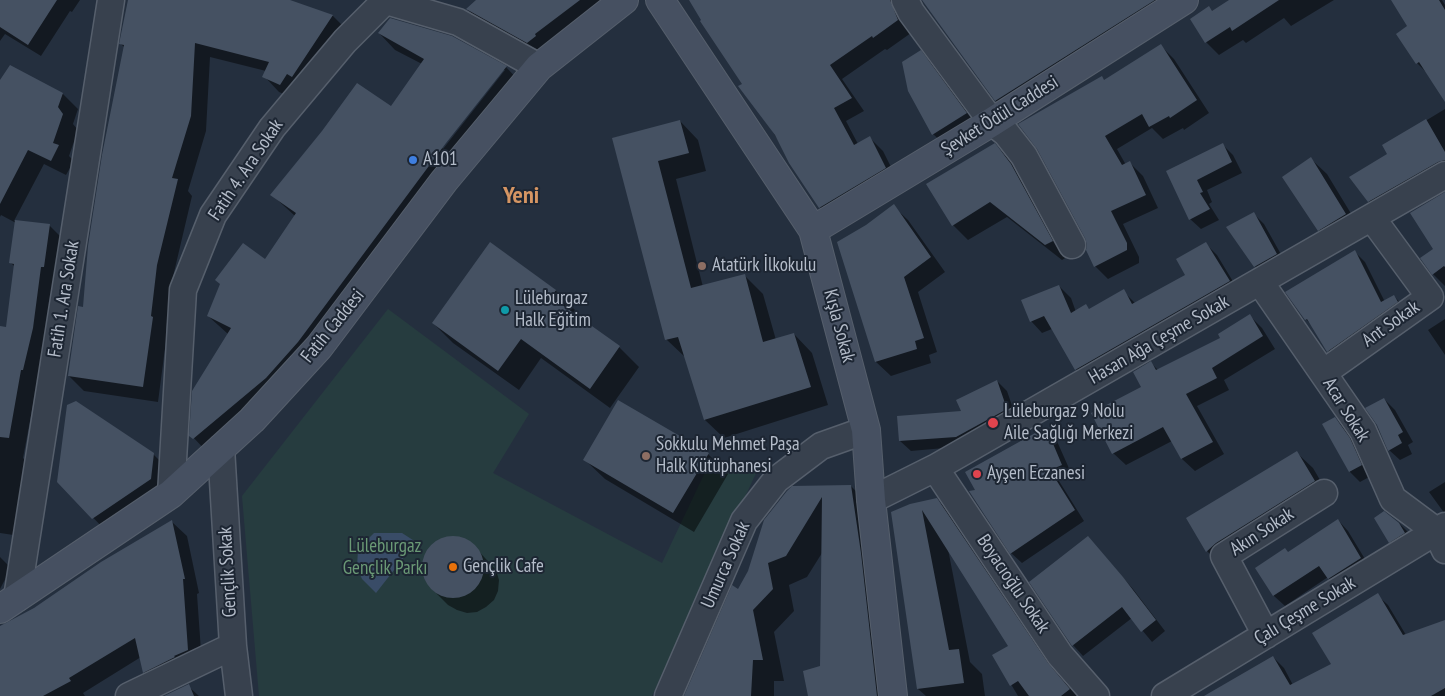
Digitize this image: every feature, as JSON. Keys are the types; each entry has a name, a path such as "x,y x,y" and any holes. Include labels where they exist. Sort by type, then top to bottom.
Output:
{"street":[{"name":"Fatih 1. Ara Sokak","path":"8,604 112,0"},
{"path":"385,0 458,22 539,67"},
{"name":"Fatih 4. Ara Sokak","path":"170,494 183,290 214,215 272,128 345,41 385,0"},
{"name":"Fatih Caddesi","path":"8,604 170,494 252,420 319,346 444,182 539,67 624,0"},
{"name":"Kışla Sokak","path":"660,0 813,230 866,430 871,500 893,696"},
{"path":"905,0 911,12 992,122 1006,133 1024,156 1072,245"},
{"name":"Şevket Ödül Caddesi","path":"813,230 992,122 1184,0"},
{"name":"Hasan Ağa Çeşme Sokak","path":"871,500 935,468 1445,175"},
{"name":"Ant Sokak","path":"1322,373 1430,296 1372,218"},
{"name":"Acar Sokak","path":"1260,282 1363,431 1393,499 1442,536"},
{"name":"Umurca Sokak","path":"668,696 744,521 776,480 821,446 866,430"},
{"name":"Gençlik Sokak","path":"221,448 233,646 239,696"},
{"name":"Boyacıoğlu Sokak","path":"935,468 1060,655 1096,696"},
{"name":"Akın Sokak","path":"1266,635 1224,556 1324,493"},
{"name":"Çalı Çeşme Sokak","path":"1165,696 1266,635 1442,536"},
{"path":"128,696 233,646"}],"green space":[{"name":"Lüleburgaz Gençlik Parkı","path":"388,309 529,414 493,473 662,563 708,466 758,469 652,696 259,696 242,496"}],"water":[{"path":"374,533 402,533 416,542 376,593 362,579 357,568 358,549"}],"building":[{"path":"0,0 57,0 28,45 0,27"},
{"path":"128,0 290,0 333,15 292,77 287,74 280,85 262,77 269,62 195,43 191,116 172,178 178,179 157,265 151,316 153,317 143,387 68,376 78,306 83,307 88,246 102,155 124,45 119,44"},
{"path":"476,0 580,0 535,34 536,36 527,43 466,9"},
{"path":"689,0 890,0 898,20 830,65 852,98 834,108 854,145 870,136 886,168 819,208 789,163 775,135 738,86 742,84 700,21"},
{"path":"922,0 1155,0 995,101"},
{"path":"1229,0 1279,0 1232,31 1230,27 1205,43 1190,19 1209,6 1212,11"},
{"path":"1391,0 1439,0 1445,10 1445,102 1419,62 1416,64 1396,34 1407,26"},
{"path":"390,18 452,36 507,66 446,143 298,342 266,378 193,439 189,436 192,391 231,328 207,316 220,284 215,280 243,243 265,259 296,213 270,195 322,131 357,83 391,106 424,59 378,33"},
{"path":"1161,44 1197,100 1170,118 1169,116 1149,127 1142,114 1105,136 1122,165 1130,161 1146,195 1111,211 1127,243 1127,250 1094,267 1086,250 1085,238 1037,149 1018,124 1102,76 1104,80"},
{"path":"921,50 967,113 932,135 908,91 902,62"},
{"path":"10,65 63,93 58,107 63,114 53,143 59,145 51,161 28,150 0,204 0,80"},
{"path":"1426,119 1445,152 1445,160 1438,162 1368,202 1349,177 1387,154 1382,145"},
{"path":"680,120 689,153 658,161 691,288 745,274 763,342 794,333 811,387 704,420 678,337 665,340 612,138"},
{"path":"995,143 1011,164 1053,241 1045,245 990,202 952,226 926,184"},
{"path":"1223,143 1232,162 1197,180 1203,192 1200,193 1210,209 1189,220 1166,171"},
{"path":"1311,157 1346,214 1318,231 1282,177"},
{"path":"1445,192 1445,267 1432,275 1420,258 1433,249 1410,213"},
{"path":"894,204 931,257 904,277 924,338 915,341 917,349 875,362 837,242 866,225"},
{"path":"1254,212 1277,254 1254,267 1226,227"},
{"path":"15,220 50,224 44,267 41,267 33,328 23,370 21,370 9,438 0,437 0,326 6,327 14,264 9,263"},
{"name":"Lüleburgaz Halk Eğitim","path":"490,242 556,290 551,297 620,346 590,389 521,339 498,371 432,323"},
{"path":"1206,242 1230,281 1075,370 1044,316 1030,322 1021,300 1059,285 1071,313 1086,304 1089,309 1124,289 1132,304 1185,275 1176,259"},
{"path":"1355,250 1381,302 1394,295 1398,302 1327,352 1307,319 1305,320 1285,292"},
{"path":"1250,314 1263,336 1212,368 1217,378 1186,394 1213,442 1181,459 1163,427 1112,454 1091,413 1141,387 1133,372 1151,361 1156,370 1220,338 1218,334"},
{"path":"997,380 1007,409 956,437 899,441 897,416 961,411 956,400"},
{"path":"1384,398 1403,432 1398,435 1402,443 1388,451 1377,425 1365,408"},
{"name":"Sokkulu Mehmet Paşa Halk Kütüphanesi","path":"618,400 709,453 673,513 583,460"},
{"path":"76,401 154,453 151,479 92,519 57,482 67,405"},
{"path":"1335,417 1350,438 1362,465 1349,472 1322,424"},
{"path":"1046,427 1062,465 1050,470 1075,510 1010,554 969,491 975,490 965,472"},
{"path":"1297,451 1315,481 1216,543 1206,552 1186,518"},
{"path":"851,485 861,553 877,696 808,696 803,671 820,666 822,497 786,556 768,563 773,589 753,610 763,660 753,660 751,696 684,696 732,585 738,589 748,571 764,520 792,486"},
{"path":"937,498 1048,663 1070,689 1061,696 1029,696 1018,681 1010,686 992,655 1008,646 922,510 949,650 959,649 964,683 917,689 891,512 910,504"},
{"path":"1384,511 1399,523 1405,533 1389,543 1374,518"},
{"path":"1338,519 1361,558 1328,579 1319,566 1273,596 1255,568 1285,548 1288,552"},
{"path":"172,520 185,579 183,579 188,650 143,673 135,638 69,678 71,681 43,696 0,696 0,626 34,608 101,562"},
{"name":"Gençlik Cafe","path":"453,536 465,538 475,545 482,555 484,567 482,579 475,589 465,596 453,598 441,596 431,589 424,579 422,567 424,555 431,545 441,538"},
{"path":"1088,536 1156,620 1141,632 1122,607 1072,646 1029,582"},
{"path":"1378,593 1403,635 1445,620 1445,688 1431,696 1204,696 1273,656 1290,685 1331,664 1312,633"},
{"path":"189,684 194,696 164,696"}],"place":[{"name":"A101","path":"413,160"},
{"name":"Atatürk İlkokulu","path":"702,266"},
{"name":"Lüleburgaz Halk Eğitim","path":"505,310"},
{"name":"Lüleburgaz 9 Nolu Aile Sağlığı Merkezi","path":"993,423"},
{"name":"Sokkulu Mehmet Paşa Halk Kütüphanesi","path":"646,456"},
{"name":"Ayşen Eczanesi","path":"977,474"},
{"name":"Gençlik Cafe","path":"453,567"}],"district":[{"name":"Yeni","path":"521,196"}]}
